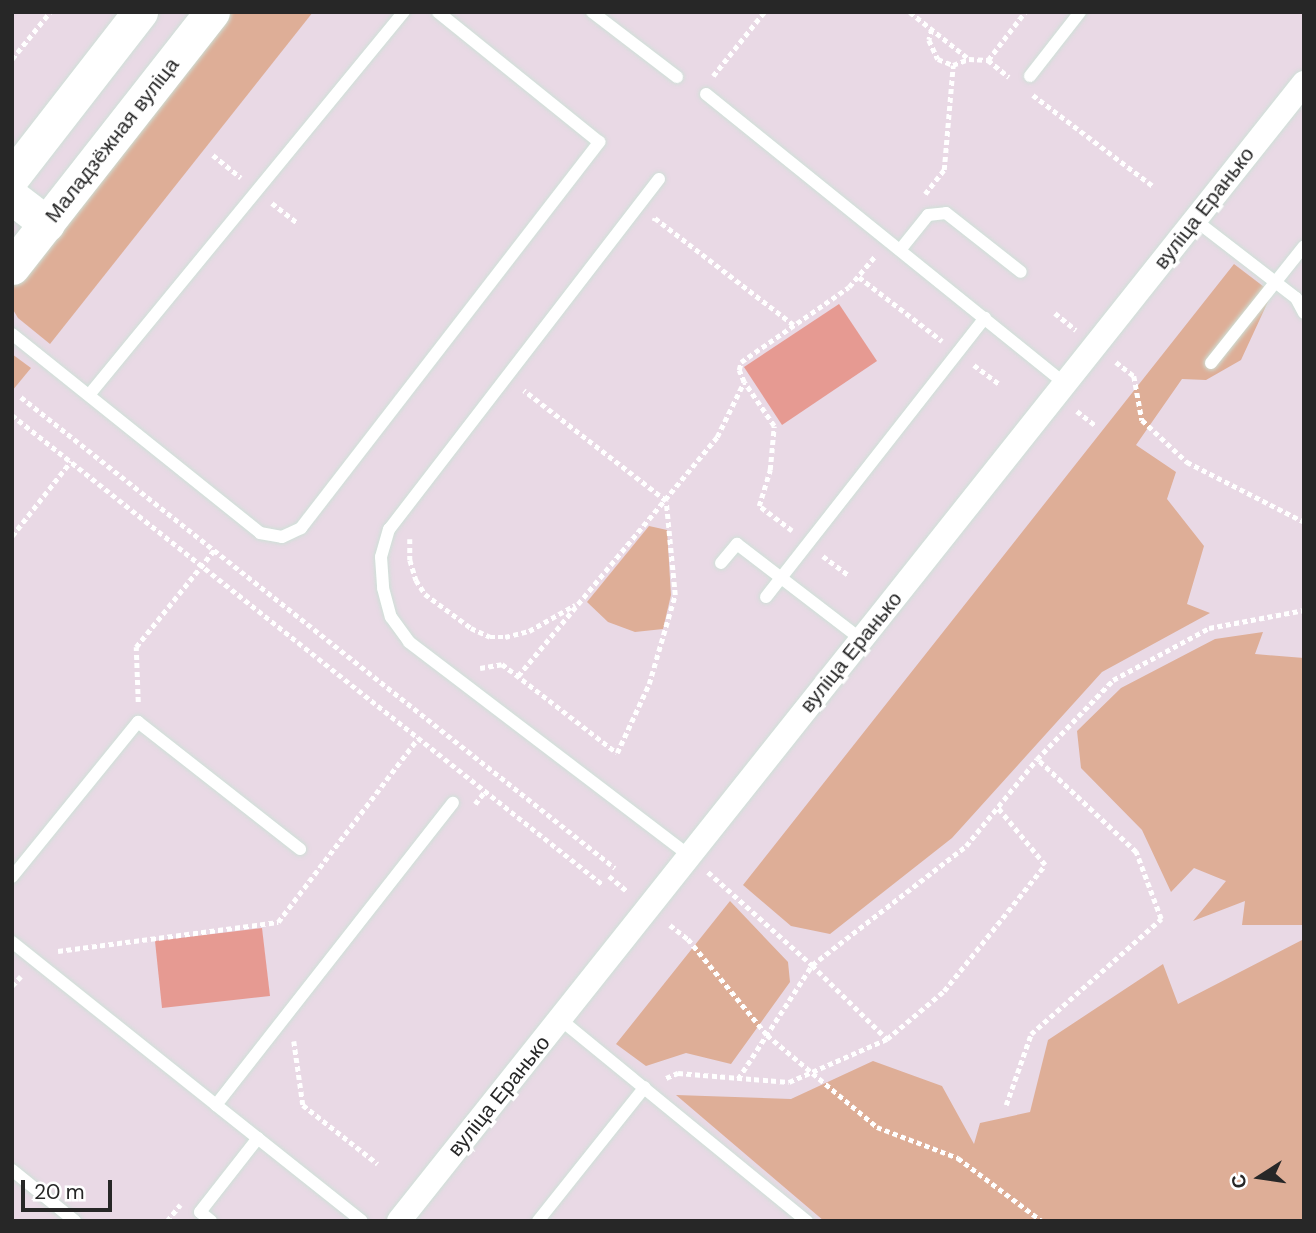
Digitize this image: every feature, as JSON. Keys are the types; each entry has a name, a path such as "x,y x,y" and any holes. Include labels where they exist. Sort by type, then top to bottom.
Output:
{"main road":[{"path":"12,177 140,12"},
{"name":"Маладзёжная вуліца","path":"12,267 212,12"},
{"path":"12,197 47,224"}],"street":[{"name":"вуліца Еранько","path":"399,1221 1304,83"}],"lane":[{"path":"89,396 404,12"},
{"path":"12,334 260,533 282,537 301,528 598,142 438,12"},
{"path":"592,12 677,77"},
{"path":"1030,76 1080,12"},
{"path":"706,94 1066,384"},
{"path":"659,178 389,529 382,557 383,588 391,617 409,642 689,855"},
{"path":"900,250 928,215 946,213 1021,272"},
{"path":"1195,220 1296,298 1304,313"},
{"path":"1211,363 1304,246"},
{"path":"766,597 985,318"},
{"path":"721,563 737,544 861,639"},
{"path":"12,877 138,722 300,849"},
{"path":"216,1105 453,803"},
{"path":"12,942 362,1221"},
{"path":"561,1020 807,1221"},
{"path":"538,1221 645,1087"},
{"path":"211,1221 200,1212 258,1138"},
{"path":"12,1170 75,1221"}],"path":[{"path":"12,60 50,12"},
{"path":"702,72 713,81 764,12"},
{"path":"988,60 1025,12"},
{"path":"932,29 932,50 938,59 953,65 969,59"},
{"path":"921,199 944,170 953,65"},
{"path":"213,155 222,163"},
{"path":"647,229 655,218 794,326"},
{"path":"848,575 759,506 769,470 774,426 744,382 739,370 741,362 859,277 888,240"},
{"path":"859,277 999,384"},
{"path":"1134,376 1142,420 1187,462 1304,522"},
{"path":"516,401 532,380"},
{"path":"519,676 717,437 744,382"},
{"path":"476,667 488,668 502,664 617,753 649,684 675,595 666,501 524,391"},
{"path":"21,397 615,868"},
{"path":"12,415 602,884"},
{"path":"12,536 71,461"},
{"path":"400,558 418,527"},
{"path":"410,538 410,560 416,580 425,594 471,628 490,637 529,631 582,601"},
{"path":"138,722 136,647 215,549"},
{"path":"738,1079 813,965 966,846 1037,759 1113,680 1209,628 1304,610"},
{"path":"12,986 39,954 278,922 418,738"},
{"path":"1006,1105 1031,1034 1161,919 1136,852 1037,759"},
{"path":"468,812 485,791"},
{"path":"645,1087 678,1073 789,1082 887,1038 944,991 1045,865 997,807"},
{"path":"689,855 813,965 887,1038"},
{"path":"688,939 767,1035 877,1126 958,1158 1042,1221"},
{"path":"20,977 30,985"},
{"path":"294,1035 303,1105 378,1164"},
{"path":"167,1221 183,1201"}],"shaded area":[{"path":"227,12 313,12 50,344 18,318 12,308 12,282"},
{"path":"1234,264 1272,293 1241,360 1206,380 1182,379 1136,445 1176,472 1167,499 1204,546 1187,604 1210,613 1102,672 952,838 830,934 791,926 743,885"},
{"path":"839,304 877,361 782,425 744,367"},
{"path":"12,354 31,368 12,391"},
{"path":"649,526 667,530 671,595 663,629 635,632 608,622 587,602"},
{"path":"1263,632 1255,654 1304,658 1304,925 1242,925 1245,901 1193,921 1226,881 1194,868 1171,892 1142,830 1081,768 1077,731 1121,688 1215,639"},
{"path":"730,901 788,962 790,982 731,1064 686,1053 646,1066 616,1044"},
{"path":"262,928 270,996 162,1008 155,941"},
{"path":"1304,939 1304,1221 824,1221 676,1095 791,1099 873,1061 942,1086 974,1144 980,1123 1030,1112 1048,1040 1163,964 1178,1004"}]}
